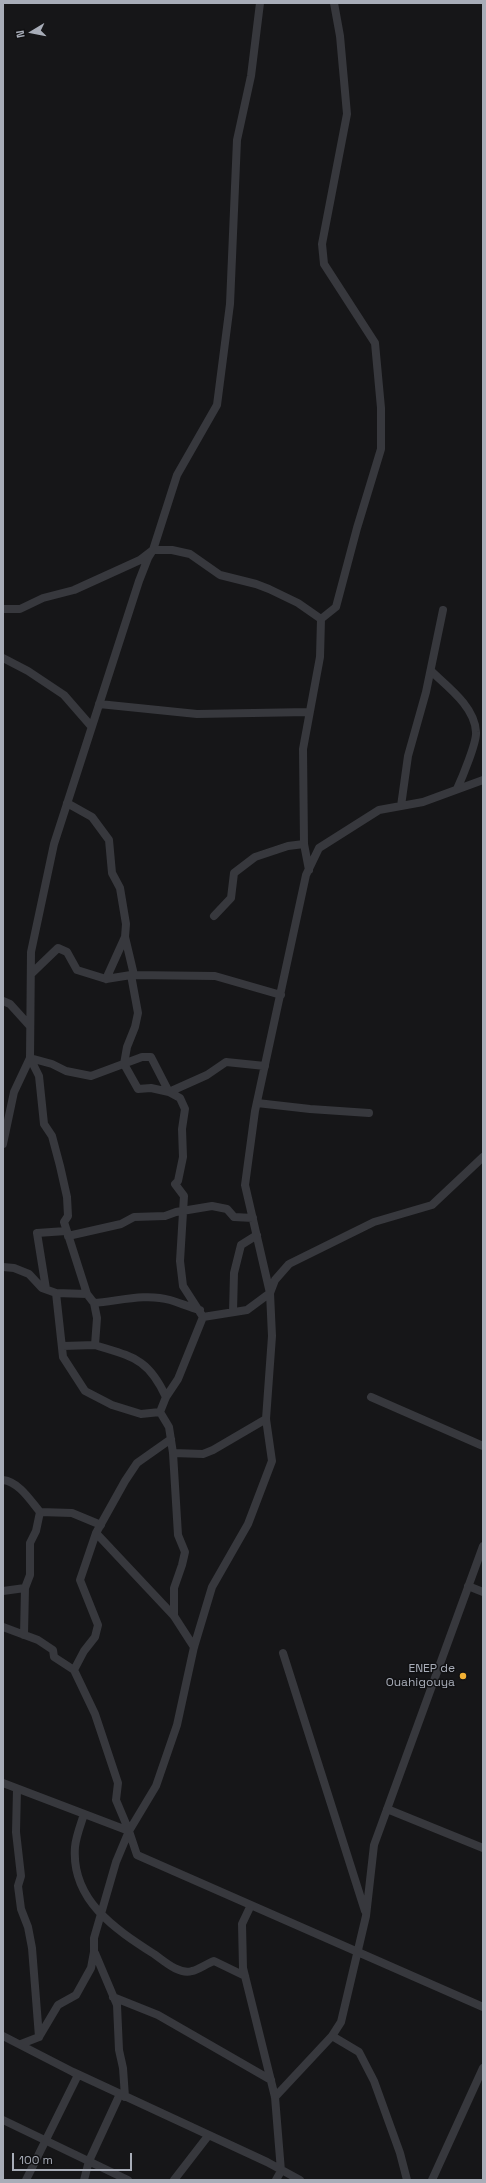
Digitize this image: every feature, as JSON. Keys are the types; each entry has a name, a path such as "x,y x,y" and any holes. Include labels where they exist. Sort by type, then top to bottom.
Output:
{"street":[{"path":"95,1345 97,1318 94,1303 87,1294 64,1222 68,1216 65,1187 52,1136 44,1124 39,1076 30,1058 29,1025 31,952 41,898 54,844 139,581 148,558 154,550 177,475 217,405 230,304 237,140 251,76 260,3"},
{"path":"309,870 304,844 303,749 309,712 315,693 320,657 321,619 336,607 357,528 381,449 381,408 374,343 324,264 322,244 347,114 340,36 334,3"},
{"path":"3,608 20,609 43,598 74,590 140,560 154,550 172,550 190,554 220,575 256,584 268,589 298,603 321,619"},
{"path":"401,806 408,756 431,671 443,610"},
{"path":"3,658 28,671 64,695 92,726"},
{"path":"431,671 464,703 476,732 474,744 457,789"},
{"path":"99,704 197,714 309,712"},
{"path":"21,2044 39,2036 58,2005 76,1995 91,1968 94,1952 94,1938 116,1862 128,1831 156,1786 177,1725 194,1647 212,1587 248,1524 272,1461 266,1419 272,1336 270,1293 245,1185 257,1103 309,870 319,848 379,810 423,802 483,780"},
{"path":"66,803 92,817 109,840 112,873 120,888 126,924 125,937 133,975 138,1013 135,1027 127,1047 124,1064 138,1089 151,1088 169,1092 180,1098 185,1109 182,1129 183,1158 178,1181 175,1184 184,1196 180,1261 183,1286 201,1313"},
{"path":"214,916 231,898 234,873 255,857 288,846 304,844"},
{"path":"106,979 125,937"},
{"path":"31,974 58,948 67,952 77,970 106,979 133,975 215,976 281,995"},
{"path":"3,1001 10,1004 29,1025"},
{"path":"30,1058 52,1064 66,1071 92,1076 142,1057 151,1057 169,1092"},
{"path":"3,1144 14,1092 30,1058"},
{"path":"169,1092 208,1075 226,1062 265,1066"},
{"path":"257,1103 369,1113"},
{"path":"94,1303 143,1297 170,1300 201,1313 247,1310 270,1293 275,1280 289,1264 374,1222 432,1205 483,1157"},
{"path":"46,1289 37,1233 67,1233 121,1224 134,1217 165,1216 182,1211 212,1206 227,1209 234,1216 253,1218"},
{"path":"234,1312 234,1273 240,1245 256,1235"},
{"path":"3,1267 14,1268 29,1274 42,1288 56,1293 87,1294"},
{"path":"56,1293 63,1357 85,1391 112,1405 141,1414 160,1412"},
{"path":"160,1412 166,1397 178,1379 201,1313"},
{"path":"63,1346 95,1345 129,1356 147,1367 157,1377 166,1397"},
{"path":"371,1397 483,1446"},
{"path":"160,1412 169,1427 174,1453 178,1535 185,1552 174,1588 174,1616"},
{"path":"174,1453 203,1454 213,1450 266,1419"},
{"path":"74,1670 84,1651 95,1637 98,1625 80,1580 96,1534 137,1463 171,1439"},
{"path":"3,1480 19,1487 40,1512 72,1514 100,1525"},
{"path":"24,1635 25,1588 30,1575 30,1542 36,1531 40,1512"},
{"path":"96,1534 174,1616 194,1647"},
{"path":"275,2098 332,2036 342,2022 366,1916 374,1845 483,1546"},
{"path":"468,1586 483,1592"},
{"path":"3,1591 25,1588"},
{"path":"3,1627 38,1640 53,1650 54,1657 74,1670 95,1714 118,1783 116,1800 137,1855 483,2007"},
{"path":"283,1653 366,1916"},
{"path":"3,1783 128,1831"},
{"path":"17,1789 16,1832 21,1876 18,1886 21,1909 28,1927 32,1948 39,2036"},
{"path":"387,1809 483,1848"},
{"path":"84,1814 75,1847 78,1877 84,1893 101,1915 127,1937 179,1971 192,1972 203,1965 214,1961 245,1976"},
{"path":"251,1905 242,1924 245,1976 275,2098 281,2171 276,2180"},
{"path":"84,2180 89,2162 123,2096 123,2068 119,2050 117,2005 94,1952"},
{"path":"113,1997 158,2014 271,2080"},
{"path":"3,2036 21,2044 78,2075 266,2162 300,2180"},
{"path":"332,2036 359,2052 374,2081 400,2153 407,2180"},
{"path":"432,2180 483,2068"},
{"path":"26,2180 78,2075"},
{"path":"3,2120 128,2180"},
{"path":"174,2180 208,2136"}],"place":[{"name":"ENEP de Ouahigouya","path":"463,1676"}]}
